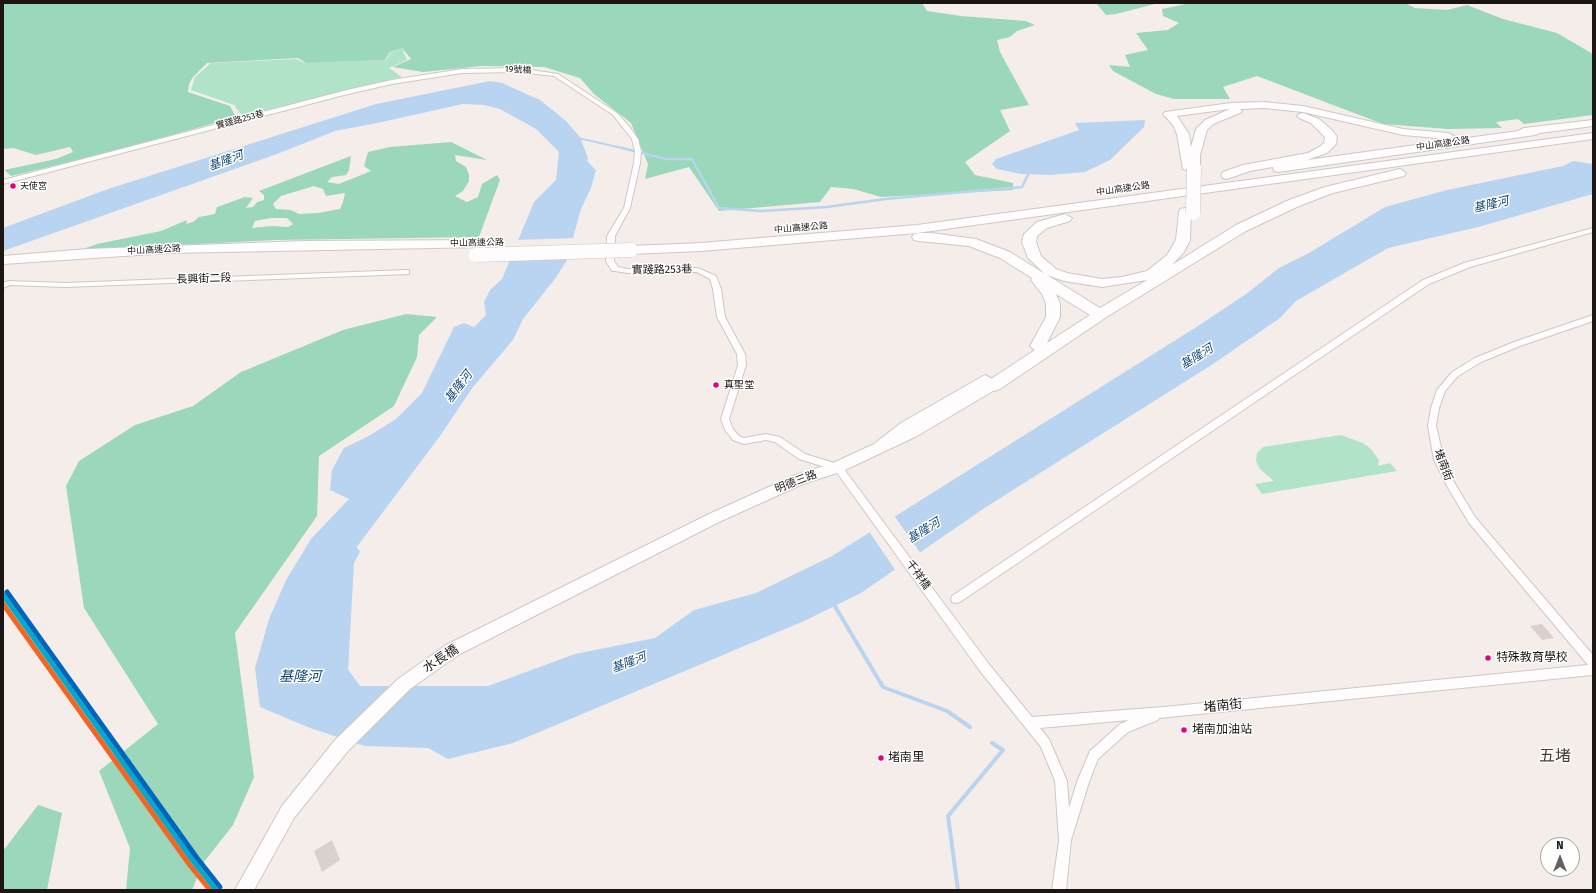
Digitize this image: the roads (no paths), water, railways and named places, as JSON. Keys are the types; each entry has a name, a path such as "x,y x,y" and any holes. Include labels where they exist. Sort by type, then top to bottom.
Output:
{"highway":[{"path":"1191,167 1183,134 1178,124 1169,114 1231,106 1283,106 1397,130 1453,136 1497,134 1593,124"},
{"path":"1227,175 1247,168 1311,156 1330,144 1331,137 1323,126 1302,116 1284,111 1263,108 1242,109 1209,122 1202,129 1191,167 1189,212 1179,249 1153,277 1102,283 1064,277 1051,272 1035,258 1029,242 1031,234 1042,225 1066,218 1530,150 1593,140"},
{"name":"中山高速公路","path":"632,244 701,236 915,218 1593,124"},
{"name":"中山高速公路","path":"3,270 76,264 478,249 632,244 701,247 917,229 1593,136"},
{"path":"990,382 1038,346 1153,277 1241,228 1294,203 1329,190 1404,172 1454,165 1530,150"},
{"path":"701,247 783,246 931,237 971,242 1005,255 1095,312"},
{"name":"中山高速公路","path":"3,260 88,253 305,245 478,249"},
{"path":"1025,267 1042,282 1049,293 1053,304 1053,317 1038,346"},
{"path":"990,382 1095,312"}],"street":[{"name":"19號橋","path":"479,70 518,70 556,76"},
{"name":"實踐路253巷","path":"3,182 347,92 434,74 479,70"},
{"name":"實踐路253巷","path":"556,76 615,114 635,139 638,153 626,208 611,236 610,261 615,269 628,271 698,270 713,278 717,289 721,317 741,354 742,360 742,365 725,419 729,430 736,438 744,441 766,437 777,439 802,457 838,467"},
{"path":"956,599 1426,282 1467,265 1593,230"},
{"name":"長興街二段","path":"3,286 9,283 65,285 406,272"},
{"name":"堵南街","path":"1593,318 1484,357 1455,374 1441,390 1434,408 1432,426 1439,460 1450,483 1472,520 1593,663"},
{"name":"明德三路","path":"714,518 798,480 838,467 912,433 990,382"},
{"name":"千祥橋","path":"838,467 852,484 984,667 1045,743 1061,782 1065,841"},
{"name":"水長橋","path":"244,890 288,812 341,746 404,684 452,650 714,518"},
{"name":"堵南街","path":"1030,723 1164,712 1593,670"},
{"name":"堵南街","path":"1065,841 1083,782 1094,754 1124,728 1164,712"},
{"path":"1059,890 1065,841"}],"water":[{"name":"基隆河","path":"490,81 502,83 540,100 566,121 580,137 588,158 587,161 596,170 591,188 581,209 567,260 554,280 523,319 513,340 473,387 440,436 344,564 330,644 360,686 488,686 575,654 655,638 694,610 756,593 832,556 1198,326 1246,294 1279,268 1309,253 1385,207 1447,190 1563,166 1573,161 1593,164 1593,194 1478,227 1388,248 1296,301 1280,318 1213,364 986,507 861,593 804,621 513,743 448,759 428,748 365,746 310,728 260,707 255,668 269,619 286,580 311,539 349,499 330,490 332,470 344,448 367,437 396,419 422,393 454,327 464,323 474,327 486,315 484,302 490,290 502,279 534,202 556,180 559,152 536,129 500,109 484,105 463,104 335,131 277,154 3,251 3,228 108,189 376,104"},
{"path":"1145,120 1144,127 1110,160 1085,172 1050,175 1021,174 997,169 992,164 996,159 1079,130 1075,123"}],"waterway":[{"path":"578,138 626,149"},
{"path":"622,148 626,149"},
{"path":"626,149 666,159 692,159 719,208 761,211 827,207 885,199 1022,187 1028,175"},
{"name":"基隆河","path":"339,677 336,676 343,563 349,552"},
{"path":"833,603 883,687 947,711 970,727"},
{"path":"958,890 948,816 1003,750 992,743"}],"place":[{"name":"天使宮","path":"13,186"},
{"name":"真聖堂","path":"716,385"},
{"name":"特殊教育學校","path":"1488,658"},
{"name":"堵南加油站","path":"1184,730"},
{"name":"堵南里","path":"881,758"}],"district":[{"name":"五堵","path":"1555,757"}]}
